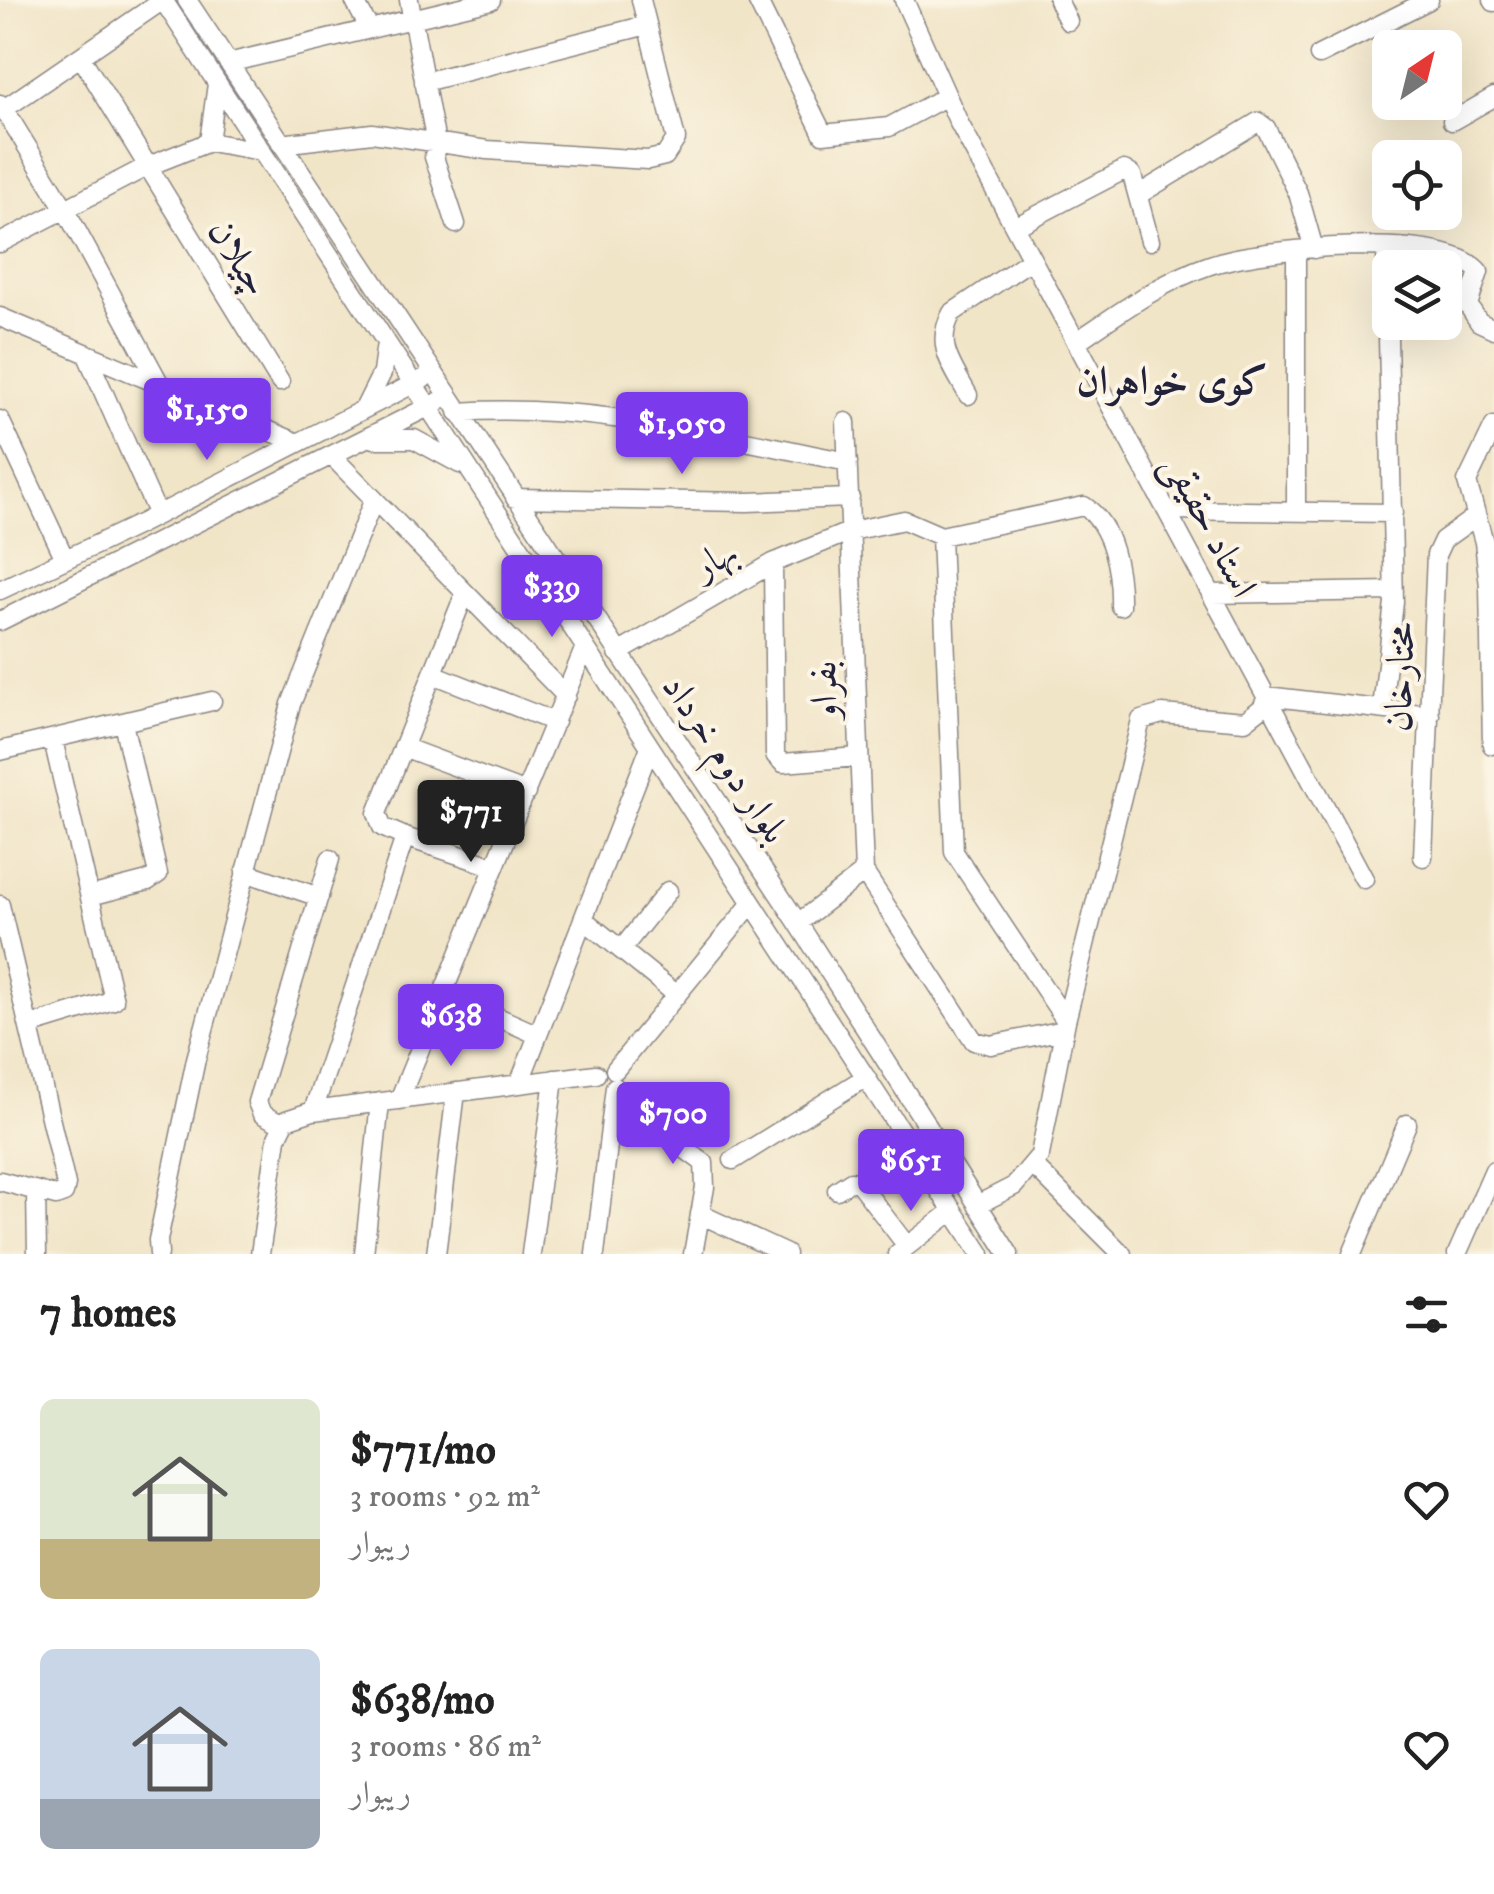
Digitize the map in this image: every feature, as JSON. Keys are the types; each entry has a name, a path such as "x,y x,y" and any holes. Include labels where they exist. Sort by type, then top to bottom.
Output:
{"street":[{"name":"بلوار دوم خرداد","path":"163,0 981,1254"},
{"path":"162,388 65,208 2,106 163,0"},
{"name":"بلوار دوم خرداد","path":"186,0 798,923 1009,1254"},
{"path":"354,0 369,28"},
{"path":"228,63 369,28 410,9 490,0"},
{"path":"281,144 372,133 436,143 648,160 665,156 676,145 642,0"},
{"path":"758,0 823,134 889,127 948,96"},
{"name":"استاد حقیقی","path":"904,0 959,124 1364,879"},
{"path":"1058,0 1068,21"},
{"path":"1319,55 1429,0"},
{"path":"410,9 436,143 434,157 456,224"},
{"path":"424,82 647,25"},
{"name":"چیلان","path":"81,57 280,382"},
{"path":"209,142 218,84"},
{"path":"1462,115 1494,97"},
{"path":"1138,195 1258,122 1266,128 1298,193 1305,249 1296,512"},
{"path":"0,243 146,167 209,142 261,151"},
{"path":"1015,228 1116,170 1132,175 1150,241"},
{"path":"1382,709 1394,591 1386,248"},
{"path":"1076,342 1122,310 1206,266 1260,250 1444,250 1476,267 1479,272 1468,305 1479,322 1494,329"},
{"path":"968,395 944,351 945,325 952,313 1032,260"},
{"path":"350,288 370,280"},
{"path":"0,317 298,443"},
{"path":"362,410 382,373 386,342"},
{"path":"86,353 158,515"},
{"path":"0,590 158,515 432,374"},
{"path":"0,621 428,407 554,408 607,414 848,462"},
{"path":"0,420 65,558"},
{"name":"بفراو","path":"846,422 864,872"},
{"path":"1492,745 1490,586 1467,482 1494,426"},
{"path":"364,440 414,439 445,453 470,472"},
{"path":"332,456 566,696"},
{"path":"515,498 747,502 850,498"},
{"path":"174,1254 159,1247 196,1059 245,872 291,704 374,499"},
{"path":"1065,1026 954,852 941,536 1084,506 1092,512 1118,562 1120,606"},
{"path":"1166,510 1393,513"},
{"name":"مختارخان","path":"1423,857 1436,556 1443,540 1475,517"},
{"name":"بهار","path":"618,653 772,563 851,531 904,520 941,536"},
{"path":"772,563 775,755 783,763 858,756"},
{"path":"1211,594 1394,591"},
{"path":"465,592 377,813 382,828 495,868"},
{"path":"364,1254 390,1101 444,993 585,648"},
{"path":"433,674 555,722"},
{"path":"977,1205 1014,1186 1034,1166 1136,728 1149,714 1245,721 1263,707 1266,696 1430,715"},
{"path":"0,751 212,701"},
{"path":"90,896 148,882 158,874 123,723"},
{"path":"28,1026 114,1000 53,740"},
{"path":"518,1084 650,746"},
{"path":"404,747 526,793"},
{"path":"313,1112 405,836"},
{"path":"283,1124 262,1114 256,1102 330,859"},
{"path":"245,872 319,897"},
{"path":"798,923 864,872 974,1040 991,1045 1065,1026"},
{"path":"621,950 668,891"},
{"path":"595,1254 610,1082 752,903"},
{"path":"0,905 66,1185 56,1196 0,1181"},
{"path":"583,919 676,995"},
{"path":"444,993 538,1035"},
{"path":"732,1160 866,1078"},
{"path":"260,1254 277,1138 283,1124 313,1112 554,1080 610,1082 701,1158 706,1171 693,1254"},
{"path":"531,1254 554,1080"},
{"path":"436,1254 456,1092"},
{"path":"1352,1254 1408,1124"},
{"path":"1034,1166 1122,1254"},
{"path":"1457,1254 1488,1200 1494,1170"},
{"path":"837,1190 851,1181 859,1183 902,1250 953,1211"},
{"path":"36,1191 37,1254"},
{"path":"700,1214 786,1254"}],"district":[{"name":"کوی خواهران","path":"1172,380"}]}
